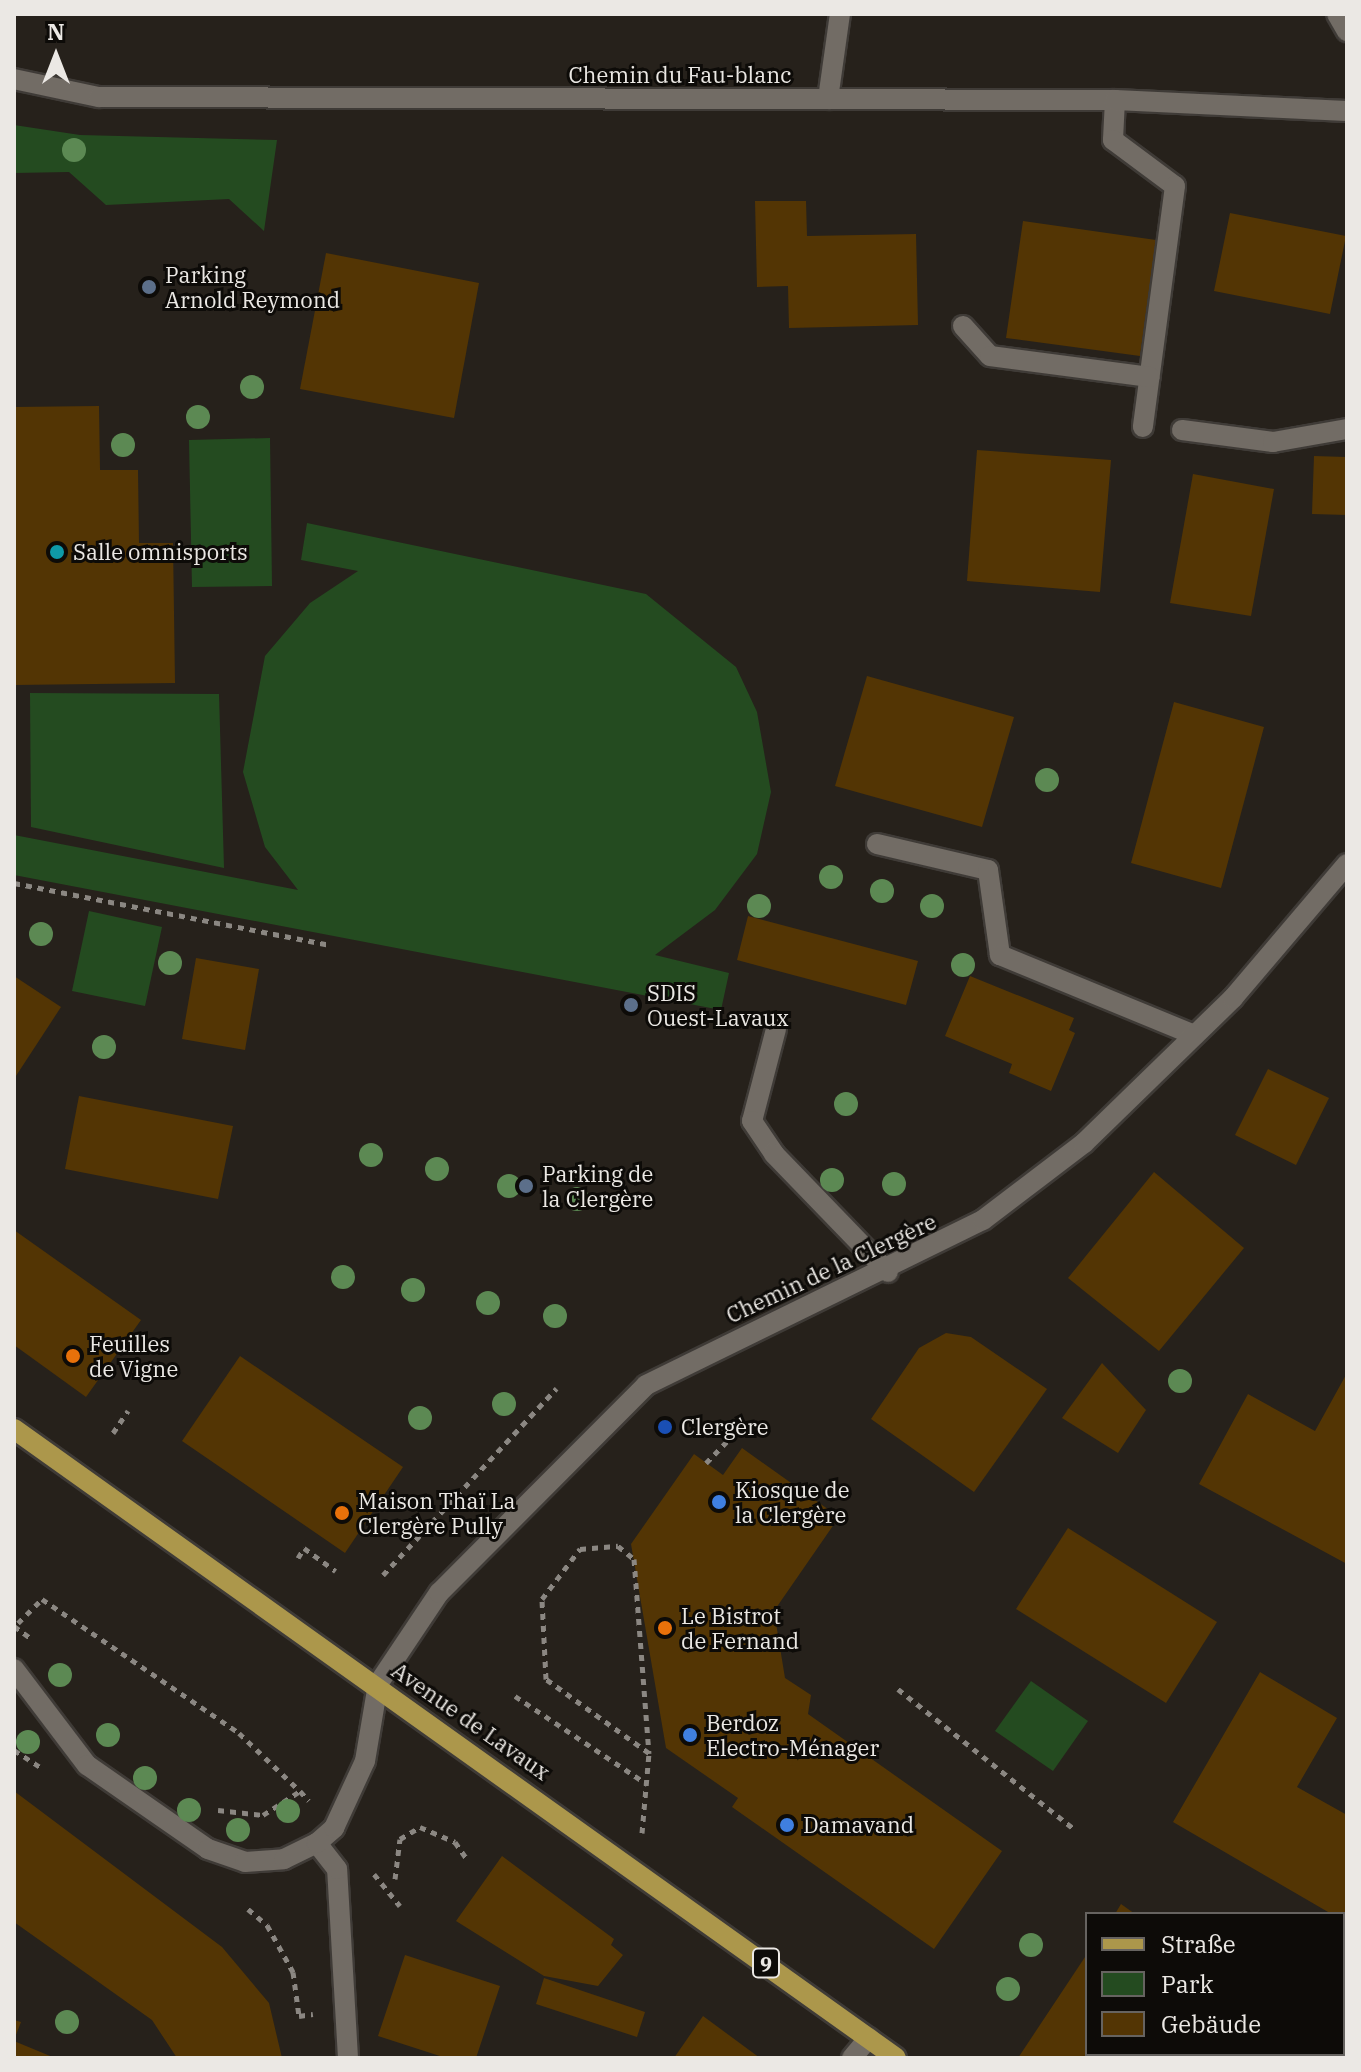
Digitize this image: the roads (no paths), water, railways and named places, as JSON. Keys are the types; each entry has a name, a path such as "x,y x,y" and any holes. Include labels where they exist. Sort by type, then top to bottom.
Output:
{"main road":[{"name":"Avenue de Lavaux","path":"14,1429 637,1867 896,2058"}],"street":[{"path":"828,99 840,14"},
{"path":"1337,14 1347,31"},
{"name":"Chemin du Fau-blanc","path":"14,79 99,97 1115,100 1347,111"},
{"path":"1115,100 1113,140 1175,186 1143,427"},
{"path":"963,326 990,356 1150,377"},
{"path":"1182,430 1273,442 1347,429"},
{"path":"877,844 988,870 1000,955 1194,1035"},
{"name":"Chemin de la Clergère","path":"378,1684 439,1593 646,1385 888,1272 983,1220 1084,1143 1194,1035 1347,864"},
{"path":"776,1029 752,1121 774,1154 888,1272"},
{"path":"14,1669 87,1765 208,1849 245,1862 284,1859 317,1843 334,1828 365,1761 378,1684"},
{"path":"317,1843 337,1869 349,2008 348,2058"},
{"path":"852,2058 869,2038"}],"place":[{"name":"Parking Arnold Reymond","path":"149,287"},
{"name":"Salle omnisports","path":"57,552"},
{"name":"SDIS Ouest-Lavaux","path":"631,1005"},
{"name":"Parking de la Clergère","path":"526,1186"},
{"name":"Feuilles de Vigne","path":"73,1356"},
{"name":"Clergère","path":"665,1427"},
{"name":"Kiosque de la Clergère","path":"719,1502"},
{"name":"Maison Thaï La Clergère Pully","path":"342,1513"},
{"name":"Le Bistrot de Fernand","path":"665,1628"},
{"name":"Berdoz Electro-Ménager","path":"690,1735"},
{"name":"Damavand","path":"787,1825"}]}
